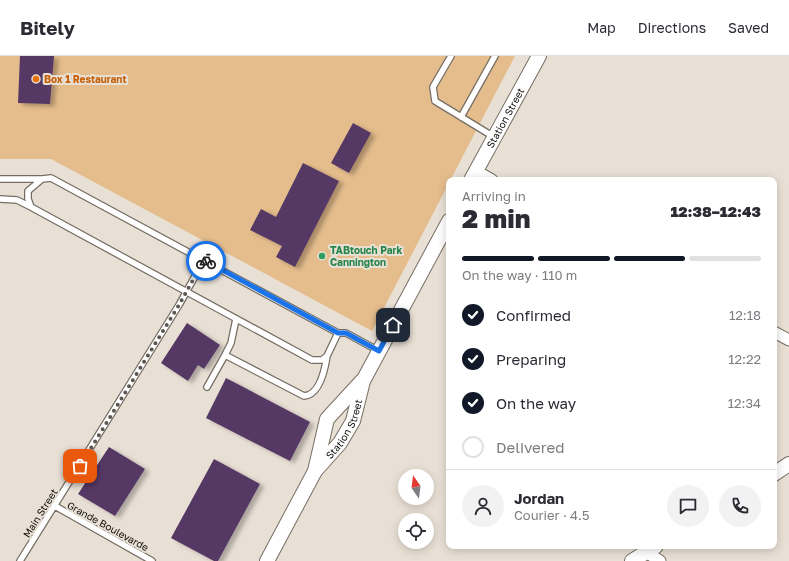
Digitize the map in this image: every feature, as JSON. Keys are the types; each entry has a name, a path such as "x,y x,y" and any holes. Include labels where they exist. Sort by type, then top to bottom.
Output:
{"street":[{"name":"Station Street","path":"474,176 539,56"},
{"name":"Station Street","path":"267,561 315,471 340,442 353,421 363,381 446,227"},
{"path":"777,334 789,340"},
{"name":"Station Street","path":"315,471 327,419 363,381"},
{"path":"777,472 789,464"},
{"path":"632,561 651,549 660,561"}],"lane":[{"path":"451,56 433,87 435,101 495,138"},
{"path":"461,117 495,56"},
{"path":"31,207 28,199 28,191 42,178"},
{"path":"0,179 52,178 338,333 346,333 379,351"},
{"path":"0,200 17,200 31,207 312,360 322,360 327,356"},
{"name":"Main Street","path":"20,561 187,291 204,260"},
{"path":"207,387 231,343 236,319"},
{"path":"225,355 304,396 309,396 313,393 325,372 327,356 338,333"},
{"name":"Grande Boulevarde","path":"55,506 152,561"}],"shaded area":[{"name":"TABtouch Park Cannington","path":"0,56 515,56 452,177 446,177 446,189 372,331 51,159 0,159"}],"building":[{"name":"Box 1 Restaurant","path":"20,56 54,56 50,104 18,103"},
{"path":"353,123 371,133 349,173 331,163"},
{"path":"303,163 339,181 295,267 276,257 282,246 250,230 261,209 276,217"},
{"path":"187,323 220,345 204,369 198,365 188,381 161,363"},
{"path":"226,378 310,422 290,461 206,418"},
{"path":"109,447 145,469 115,516 78,494"},
{"path":"214,459 260,484 218,561 214,561 171,538"}],"way so far":[{"path":"80,466 179,305 204,260 206,261"}],"place":[{"name":"Box 1 Restaurant","path":"36,79"},
{"name":"TABtouch Park Cannington","path":"322,256"}],"route":[{"path":"206,261 338,333 346,333 379,351 393,325"}]}
